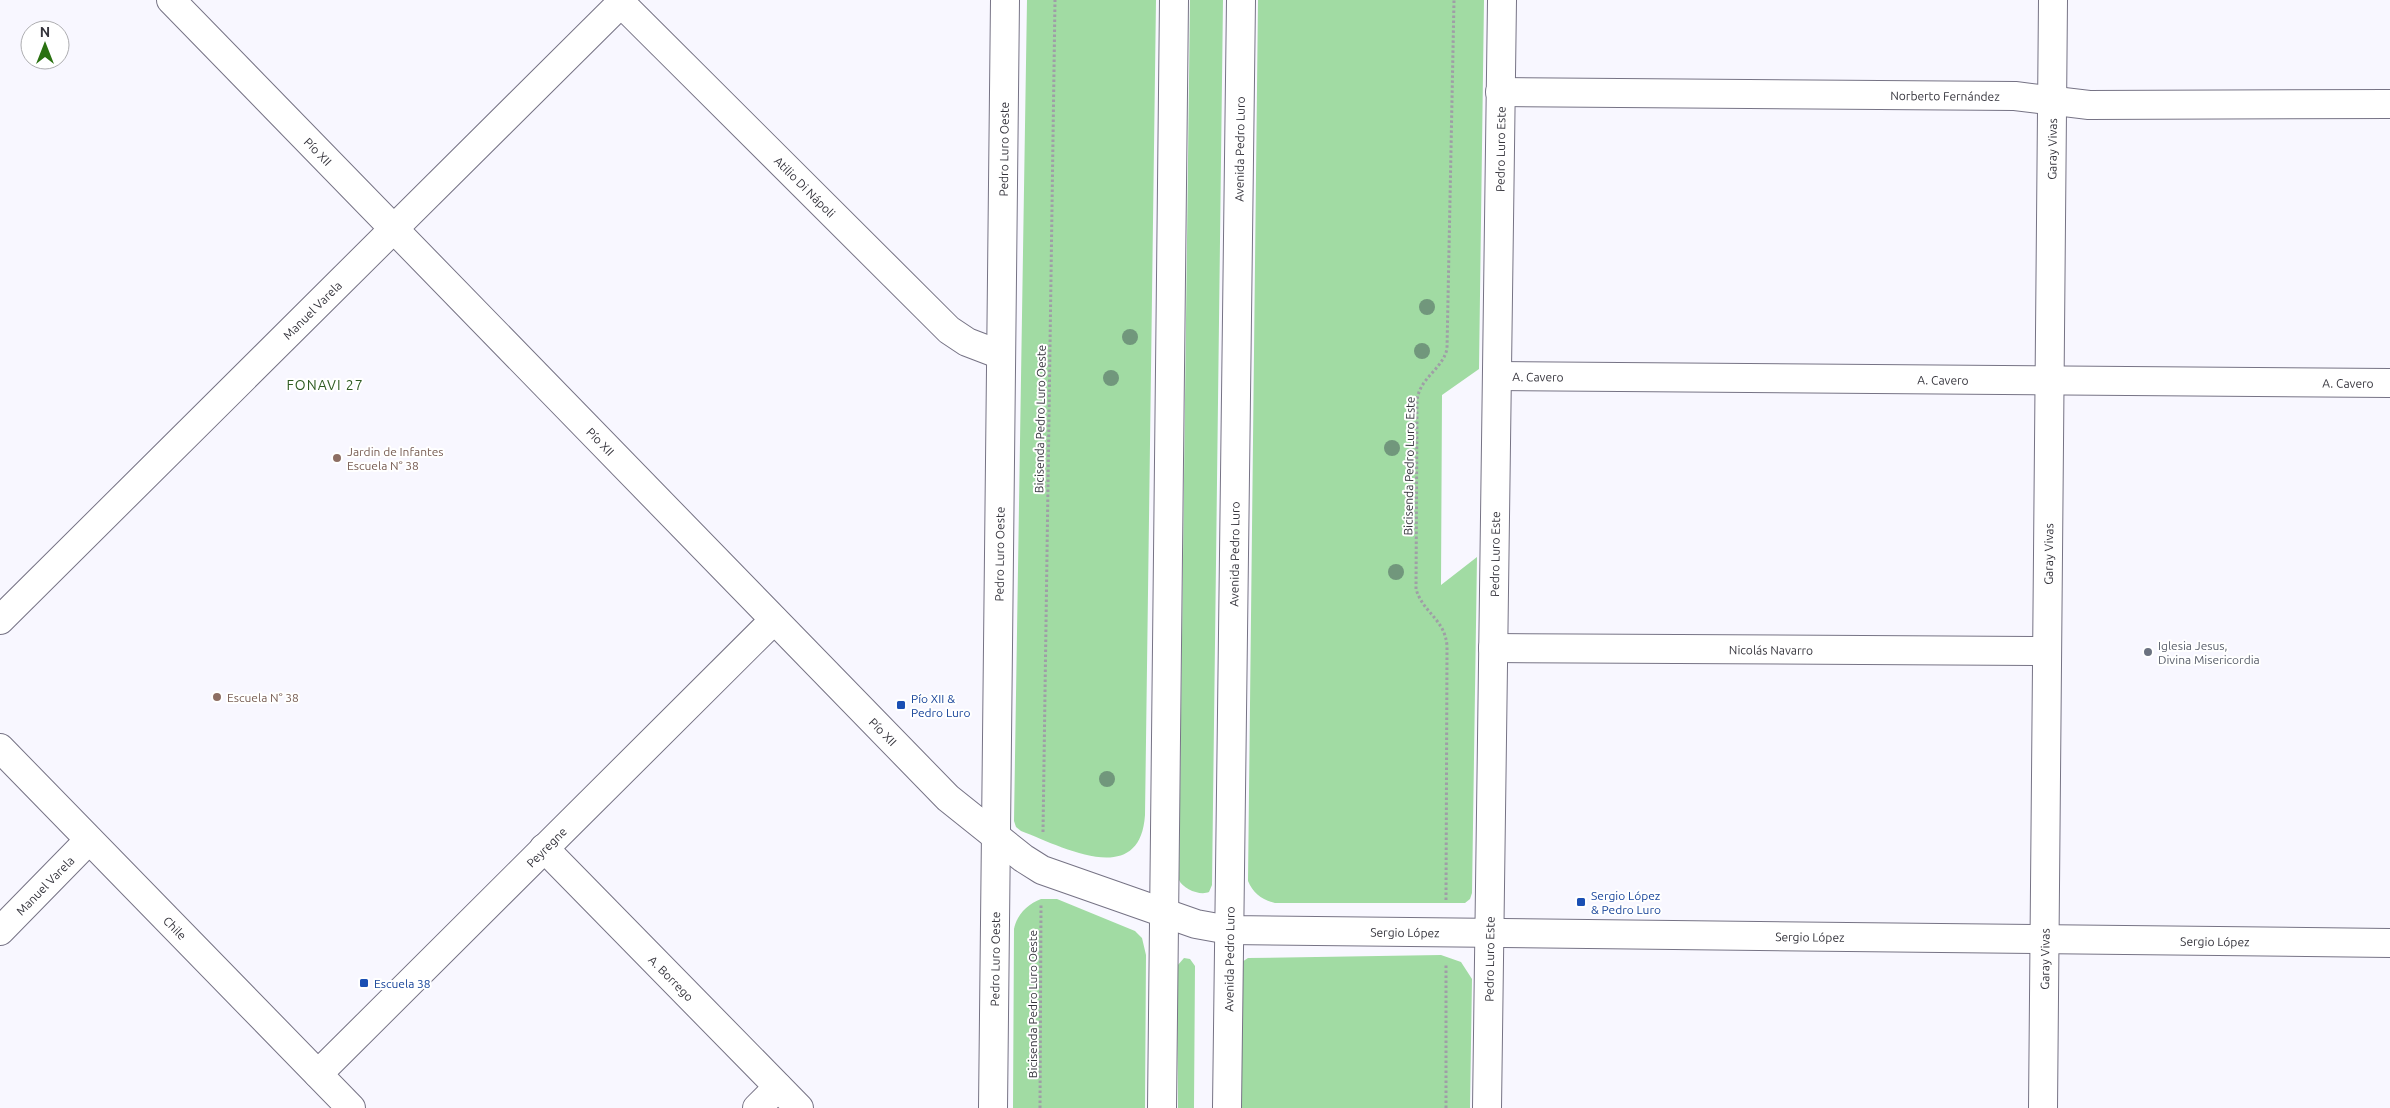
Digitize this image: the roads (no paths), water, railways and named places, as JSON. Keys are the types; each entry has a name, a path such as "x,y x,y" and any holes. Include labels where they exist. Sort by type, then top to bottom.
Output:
{"street":[{"name":"Pío XII","path":"171,0 948,798 1023,858 1042,870 1212,929 1229,930"},
{"name":"Pedro Luro Oeste","path":"993,1108 1005,0"},
{"path":"1162,1108 1174,0"},
{"name":"Avenida Pedro Luro","path":"1227,1108 1240,0"},
{"name":"Pedro Luro Este","path":"1487,1108 1502,0"},
{"name":"Garay Vivas","path":"2043,1108 2053,0"},
{"name":"Manuel Varela","path":"0,620 622,1"},
{"name":"Atilio Di Nápoli","path":"622,1 949,330 967,342 1001,355"},
{"name":"Norberto Fernández","path":"1500,92 2016,96 2088,105 2390,104"},
{"name":"A. Cavero","path":"1497,376 2390,383"},
{"name":"Peyregne","path":"318,1074 774,620"},
{"name":"Nicolás Navarro","path":"1493,648 2047,651"},
{"name":"Chile","path":"0,748 351,1108"},
{"name":"Manuel Varela","path":"0,931 89,840"},
{"name":"A. Borrego","path":"544,848 799,1108"},
{"path":"995,905 1001,890 1013,877 1028,871 1042,870"},
{"name":"Sergio López","path":"1229,930 2390,943"},
{"path":"757,1108 778,1087"}],"place":[{"name":"Jardin de Infantes Escuela N° 38","path":"337,458"},
{"name":"Iglesia Jesus, Divina Misericordia","path":"2148,652"},
{"name":"Escuela N° 38","path":"217,697"},
{"name":"Pío XII & Pedro Luro","path":"901,705"},
{"name":"Sergio López & Pedro Luro","path":"1581,902"},
{"name":"Escuela 38","path":"364,983"}],"district":[{"name":"FONAVI 27","path":"325,385"}]}
